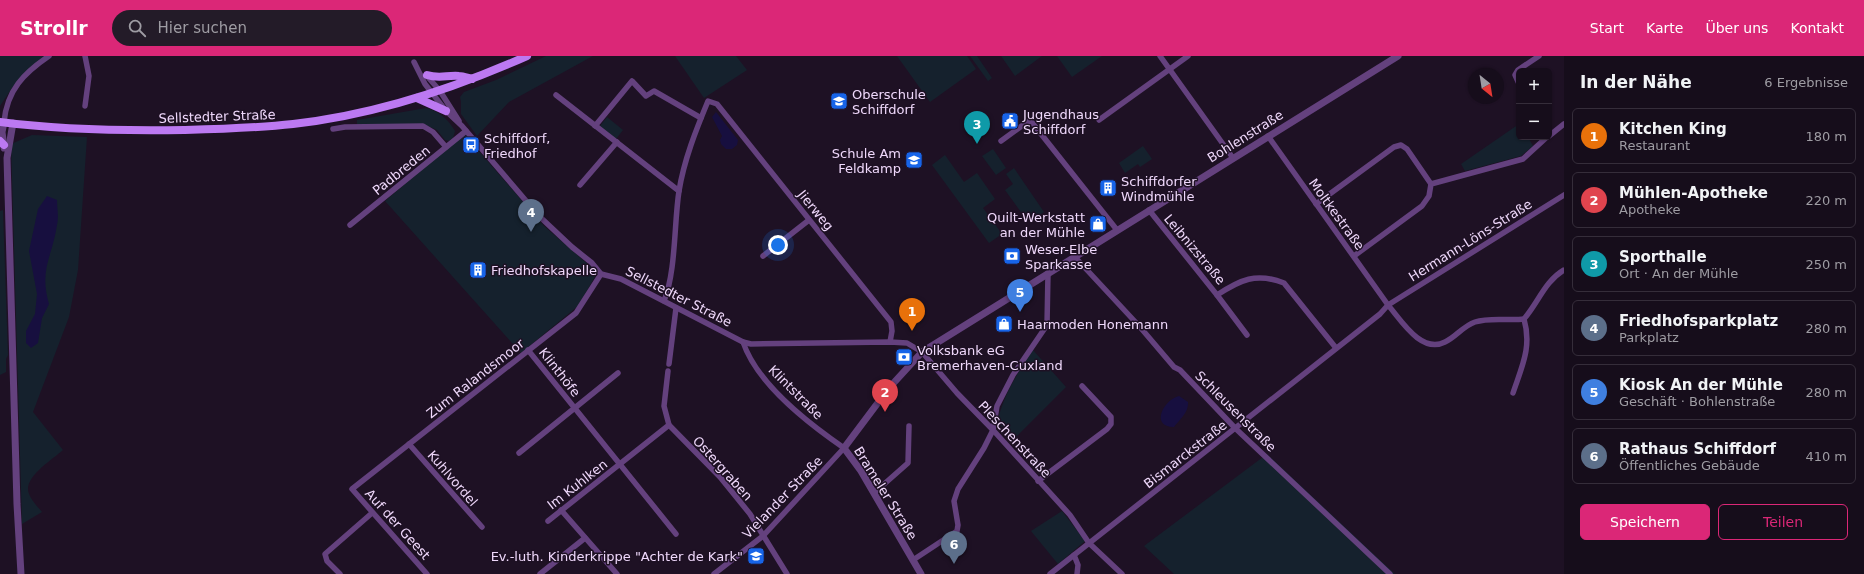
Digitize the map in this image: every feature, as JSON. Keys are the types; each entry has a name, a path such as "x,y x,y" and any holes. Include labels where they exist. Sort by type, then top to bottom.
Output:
{"main road":[{"name":"Sellstedter Straße","path":"2,122 59,128 138,131 254,128 294,124 335,117 417,98 472,79 527,56"},
{"path":"427,75 439,78 458,76 472,79"},
{"path":"417,98 446,111"}],"street":[{"path":"7,158 2,143 2,122 6,107 20,80 33,67 49,56"},
{"path":"84,56 89,76 85,106"},
{"path":"410,56 432,93 446,111 462,126"},
{"path":"1160,56 1233,158"},
{"path":"1099,120 1188,56"},
{"name":"Bohlenstraße","path":"922,352 1074,256 1398,56"},
{"path":"1521,68 1539,56"},
{"path":"414,62 440,91 466,131 539,216 572,247 592,263 601,274"},
{"path":"595,126 632,81 646,96 654,91 701,118 687,157 679,191 669,279 664,301"},
{"path":"556,95 679,191"},
{"name":"Jierweg","path":"701,118 708,101 717,104 891,322 892,331 890,342"},
{"path":"1001,141 1030,120 1117,230"},
{"path":"13,123 7,158 15,460 21,574"},
{"path":"1552,133 1564,124"},
{"path":"333,129 345,127 423,126 433,132 446,147"},
{"name":"Padbreden","path":"350,225 466,131"},
{"name":"Moltkestraße","path":"1268,136 1388,305 1409,331 1418,338 1433,344 1446,342 1468,325 1478,321 1524,319"},
{"path":"1431,184 1522,159 1544,140"},
{"path":"580,185 617,142"},
{"path":"1316,204 1394,147 1401,145 1407,149 1431,184 1429,196 1422,206 1354,256"},
{"name":"Hermann-Löns-Straße","path":"1388,305 1564,195"},
{"name":"Leibnizstraße","path":"1149,210 1216,295 1235,284 1256,277 1271,278 1284,283 1336,348"},
{"path":"763,256 809,220"},
{"name":"Schleusenstraße","path":"1074,256 1140,327 1174,367 1180,370 1235,428 1390,574"},
{"path":"1513,393 1525,359 1528,342 1524,319 1534,309 1545,287 1564,270"},
{"path":"913,560 957,531 958,525 954,501 958,489 984,448 993,430 998,406 1013,375 1047,325 1048,273"},
{"name":"Sellstedter Straße","path":"601,274 621,279 743,342 751,344 890,342 907,343 922,352"},
{"name":"Zum Ralandsmoor","path":"352,489 576,313 601,274"},
{"path":"1216,295 1247,334"},
{"name":"Bismarckstraße","path":"1050,574 1380,314 1388,305"},
{"path":"669,364 676,308"},
{"name":"Klintstraße","path":"743,342 746,353 769,383 808,421 844,448"},
{"name":"Klinthöfe","path":"528,350 619,464"},
{"name":"Pleschenstraße","path":"922,352 957,393 993,430 1070,515 1089,543 1122,574"},
{"name":"Brameler Straße","path":"921,574 874,492 844,448 889,388 922,352"},
{"path":"668,371 664,406 669,425"},
{"name":"Klinthöfe","path":"520,453 618,373"},
{"path":"1038,481 1107,429 1111,424 1111,417 1082,386"},
{"name":"Im Kuhlken","path":"548,521 669,425"},
{"name":"Ostergraben","path":"669,425 720,477 750,514 786,574"},
{"path":"874,492 908,463 909,426"},
{"name":"Kuhlvordel","path":"409,444 482,527"},
{"name":"Vielander Straße","path":"714,574 763,536 844,448"},
{"name":"Im Kuhlken","path":"619,464 676,534"},
{"name":"Auf der Geest","path":"352,489 427,574"},
{"path":"561,510 617,574"},
{"path":"340,574 327,561 325,554 372,513"},
{"path":"540,574 586,538"},
{"path":"1074,555 1078,565 1077,574"}],"shaded area":[{"path":"0,56 45,56 31,66 20,78 0,106"},
{"path":"546,56 593,56 509,102 477,136 461,114 460,97 464,92 496,80"},
{"path":"675,56 736,56 747,70 704,98"},
{"path":"897,56 967,56 976,69 930,102"},
{"path":"970,56 977,56 992,78 988,81"},
{"path":"1001,56 1042,56 1015,76"},
{"path":"1057,56 1102,56 1072,77"},
{"path":"426,108 439,113 446,119 455,131 453,138 449,141 445,140 437,130 423,124 357,124 357,120"},
{"path":"716,112 738,140 737,145 732,149 726,149 721,144 720,140 722,136 712,117"},
{"path":"607,117 623,130 616,139 600,126"},
{"path":"1516,126 1516,140 1530,140 1533,146 1521,156 1465,171 1461,164"},
{"path":"464,134 544,226 591,267 596,275 578,306 521,353 385,201"},
{"path":"32,135 87,137 78,270 69,317 33,412 63,450 36,473 29,484 28,490 30,496 42,512 22,524 11,144"},
{"path":"1143,146 1152,159 1140,167 1138,164 1125,173 1119,163"},
{"path":"993,149 1006,168 996,175 982,156"},
{"path":"945,155 964,182 977,173 995,199 983,208 1002,234 989,243 932,165"},
{"path":"1014,168 1044,212 1031,221 1026,213 1023,215 1005,190 1013,184 1006,174"},
{"path":"47,196 57,200 58,222 46,272 45,282 49,304 42,318 38,343 31,348 26,343 26,331 35,314 37,294 29,251 38,209"},
{"path":"3,210 8,355 6,359 6,372 0,375 0,211"},
{"path":"1033,350 1066,387 1016,437 997,423 1003,403 1011,385"},
{"path":"1179,396 1188,402 1187,409 1174,427 1167,426 1162,423 1161,418 1164,408 1173,398"},
{"path":"1267,454 1395,574 1174,574 1144,546"},
{"path":"1062,511 1085,541 1058,564 1031,531"}],"place":[{"name":"Oberschule Schiffdorf","path":"839,101"},
{"name":"Jugendhaus Schiffdorf","path":"1010,121"},
{"name":"Sporthalle","path":"977,144"},
{"name":"Schiffdorf, Friedhof","path":"471,145"},
{"name":"Schule Am Feldkamp","path":"914,160"},
{"name":"Schiffdorfer Windmühle","path":"1108,188"},
{"name":"Quilt-Werkstatt an der Mühle","path":"1098,224"},
{"name":"Friedhofsparkplatz","path":"531,232"},
{"name":"Weser-Elbe Sparkasse","path":"1012,256"},
{"name":"Friedhofskapelle","path":"478,270"},
{"name":"Kiosk An der Mühle","path":"1020,312"},
{"name":"Haarmoden Honemann","path":"1004,324"},
{"name":"Kitchen King","path":"912,331"},
{"name":"Volksbank eG Bremerhaven-Cuxland","path":"904,357"},
{"name":"Mühlen-Apotheke","path":"885,412"},
{"name":"Ev.-luth. Kinderkrippe \"Achter de Kark\"","path":"756,556"},
{"name":"Rathaus Schiffdorf","path":"954,564"}]}
